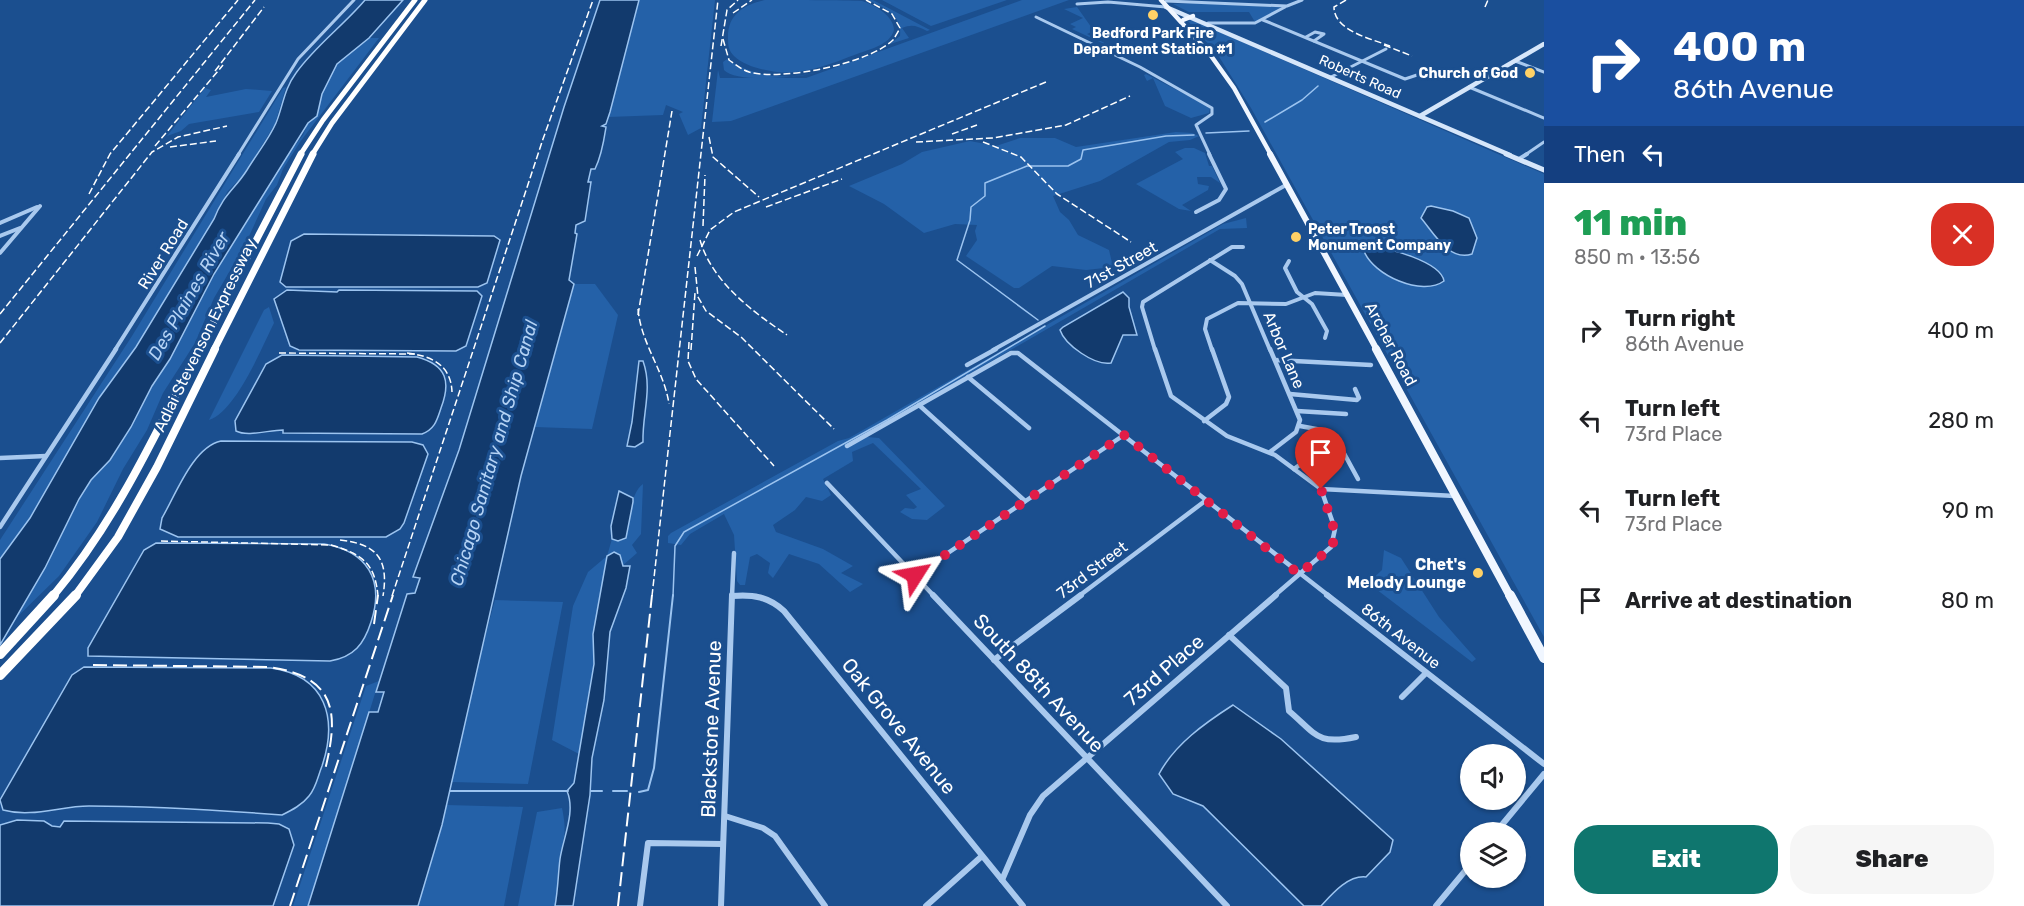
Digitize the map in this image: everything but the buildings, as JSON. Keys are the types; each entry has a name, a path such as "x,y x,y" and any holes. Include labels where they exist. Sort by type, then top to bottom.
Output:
{"highway":[{"name":"Adlai Stevenson Expressway","path":"0,654 58,592 98,539 121,502 294,164 323,120 415,0"},
{"name":"Adlai Stevenson Expressway","path":"0,675 74,597 118,537 157,466 279,218 318,145 425,0"}],"main road":[{"name":"Archer Road","path":"1167,2 1234,88 1544,658"},
{"name":"Archer Road","path":"1173,9 1205,44 1205,48"},
{"path":"1183,20 1192,16"}],"street":[{"name":"River Road","path":"0,527 163,277 298,59 354,0"},
{"path":"1265,0 1270,5"},
{"path":"1208,23 1252,23 1263,20 1302,0"},
{"path":"1077,4 1167,2 1287,6"},
{"name":"Roberts Road","path":"1167,2 1173,9 1544,170"},
{"path":"1036,17 1140,67 1212,108 1212,114 1196,125 1226,189 1219,200 1196,212"},
{"path":"1263,20 1405,79 1418,75"},
{"path":"1306,37 1316,32 1324,34 1314,40"},
{"path":"1420,116 1544,44"},
{"path":"1330,77 1386,49"},
{"path":"1515,61 1544,72"},
{"path":"1469,87 1544,118"},
{"path":"1519,159 1544,143"},
{"name":"71st Street","path":"966,365 1286,185"},
{"path":"0,223 40,206 2,250"},
{"path":"0,236 23,227"},
{"path":"1243,247 1232,247 1148,297 1142,305 1169,393 1227,436 1270,452 1321,489 1456,496"},
{"name":"Arbor Lane","path":"1210,261 1239,279 1290,394 1300,426"},
{"path":"1289,261 1286,268 1302,297 1317,310 1327,331 1325,338"},
{"path":"1204,421 1226,404 1229,397 1205,329 1205,322 1227,306 1286,304 1315,293 1347,295"},
{"name":"86th Avenue","path":"968,377 1015,352 1544,764"},
{"path":"1275,360 1371,365"},
{"path":"847,446 968,377 1029,428"},
{"path":"1290,394 1357,400 1359,398 1355,389"},
{"path":"919,405 1025,501"},
{"path":"1297,411 1346,414"},
{"path":"1270,452 1300,426 1327,431 1332,441 1340,446 1358,480"},
{"path":"915,575 1124,435"},
{"path":"1294,469 1332,441"},
{"path":"0,458 46,456"},
{"name":"South 88th Avenue","path":"828,483 1227,906"},
{"name":"73rd Place","path":"1002,880 1036,804 1086,757 1331,548 1336,535 1321,489"},
{"name":"73rd Street","path":"994,660 1205,501"},
{"name":"Blackstone Avenue","path":"721,906 734,553"},
{"name":"Oak Grove Avenue","path":"732,596 759,596 784,610 1023,906"},
{"path":"1229,635 1286,688 1289,711 1318,737 1333,742 1356,737"},
{"path":"1402,697 1426,673"},
{"path":"1504,822 1544,774"},
{"path":"725,816 763,828 775,836 825,906"},
{"path":"640,906 648,843 723,844"},
{"path":"926,906 982,856"},
{"path":"1436,906 1460,877"}],"shaded area":[{"path":"639,0 715,0 701,128 688,135 679,114 683,112 666,105 663,115 608,117"},
{"path":"765,0 862,1 878,8 887,16 894,30 892,35 879,46 817,68 798,72 760,69 748,65 732,54 728,31 733,17 738,12"},
{"path":"868,0 873,0 930,30 912,26 902,28 909,38 890,44 900,36 899,23 891,13"},
{"path":"882,0 1007,0 931,26"},
{"path":"1022,0 1069,0 731,121 712,122 718,70 720,78 806,78"},
{"path":"1173,4 1281,8 1255,22 1249,12 1189,12"},
{"path":"1077,7 1094,31 1087,34 1130,56 1072,29 1076,27 1070,24 1083,18 1064,9"},
{"path":"1192,20 1544,174 1544,637 1251,108 1218,55 1188,21"},
{"path":"369,38 379,38 300,142 283,169 277,185 266,199 245,245 214,298 195,343 163,393 147,430 123,469 97,522 59,576 14,620 45,568 79,499 91,480 110,460 131,427 152,386 170,359 214,274 285,159 303,135 308,123 317,116 322,94 337,64"},
{"path":"727,59 761,74 783,77 742,77 724,70 723,62"},
{"path":"1146,74 1202,103 1210,108 1209,113 1191,118 1165,106 1153,78 1147,81 1144,75"},
{"path":"286,87 275,124 245,173 227,192 214,219 136,347 99,398 30,518 0,559 0,540 132,336 283,88"},
{"path":"205,88 211,90 206,97 246,89 272,91 259,112 189,124 181,131 167,136"},
{"path":"1176,132 1199,136 1190,140 1169,142 1100,181 1053,196 1060,212 1069,220 1078,235 1109,250 1113,267 1086,270 1052,266 1019,288 1014,288 966,256 977,240 975,231 977,225 955,224 924,233 884,204 849,186 902,164 922,152 970,141 996,146 1020,138 1055,138 1076,147"},
{"path":"1185,148 1194,148 1205,153 1209,166 1212,166 1220,183 1211,177 1197,177 1198,184 1209,186 1208,190 1182,205 1191,211 1179,209 1136,184 1183,159 1175,152"},
{"path":"1246,218 1247,228 1220,229 867,433 867,437 879,438 945,506 927,520 912,519 900,512 905,508 917,507 906,495 921,489 873,443 852,452 853,461 823,479 831,495 822,501 806,497 795,510 773,525 776,532 823,549 853,566 841,573 863,584 850,592 819,564 789,554 773,578 768,573 770,563 757,554 750,557 745,585 740,585 737,581 734,535 724,514 690,534 681,545 668,543 668,536 671,533 838,441 849,438 1223,224"},
{"path":"574,284 595,284 618,315 592,429 535,427"},
{"path":"269,307 274,323 255,363 229,405 209,420 264,310"},
{"path":"643,484 641,534 632,545 637,553 622,566 620,555 614,552 607,556 612,539 618,541 626,538 635,494"},
{"path":"1384,550 1401,558 1439,617 1476,659 1472,662 1368,583 1382,570"},
{"path":"607,556 593,634 594,664 579,754 552,740 573,606 588,572"},
{"path":"495,600 563,602 528,784 452,782 474,679"},
{"path":"379,681 308,906 293,906 366,686"},
{"path":"447,805 523,807 504,906 418,906"},
{"path":"562,808 564,834 555,906 518,906 537,812"}],"water":[{"name":"Des Plaines River","path":"365,0 403,0 369,38 337,64 322,94 317,116 308,123 214,274 170,359 152,386 131,427 110,460 91,480 79,499 45,568 0,645 0,559 30,518 99,398 136,347 221,204 243,177 270,135 292,79 312,54"},
{"name":"Chicago Sanitary and Ship Canal","path":"600,0 639,0 610,112 606,124 602,126 606,127 601,153 595,169 591,169 585,221 576,225 575,233 577,234 569,280 574,284 521,476 442,825 418,906 308,906 369,712 378,712 384,692 376,692 407,594 415,593 420,578 413,577 459,450 564,107"},
{"path":"1427,207 1453,211 1469,218 1477,238 1472,254 1456,254 1436,238 1421,218"},
{"path":"304,234 494,236 500,240 487,283 478,287 286,287 280,282 291,241"},
{"path":"1370,247 1401,253 1424,262 1441,274 1444,281 1435,285 1423,286 1399,281 1377,268 1369,260 1364,251"},
{"path":"287,290 477,291 482,296 466,346 456,351 299,350 290,346 274,299"},
{"path":"1123,292 1129,298 1129,307 1137,335 1123,335 1111,363 1089,358 1074,348 1060,330"},
{"path":"282,355 417,357 435,365 444,376 446,390 444,399 435,424 422,434 283,433 283,430 241,433 236,431 235,421 266,364"},
{"path":"639,361 643,361 646,371 647,392 643,442 635,447 627,446"},
{"path":"221,441 412,442 423,445 428,454 404,523 400,529 386,537 178,537 160,529 162,518 186,473 202,452"},
{"path":"619,491 633,498 633,502 626,538 618,541 612,539 611,526"},
{"path":"156,543 324,544 339,548 351,553 361,561 369,570 374,581 375,607 368,630 352,653 330,661 88,656 88,648 144,550"},
{"path":"614,552 620,555 623,566 630,566 626,588 610,632 604,700 592,758 590,795 573,906 555,906 560,859 570,816 567,791 574,783 594,664 593,634 607,556"},
{"path":"84,667 271,668 304,680 316,690 323,702 329,732 322,766 313,789 303,802 282,815 113,806 25,813 3,810 0,800 72,675"},
{"path":"1233,705 1281,739 1393,840 1390,852 1366,877 1347,882 1321,906 1304,906 1203,806 1173,794 1159,774 1182,744"},
{"path":"17,820 44,821 52,826 60,827 64,821 268,823 279,824 289,829 294,845 273,906 0,906 0,825"}],"waterway":[{"path":"1265,122 1302,100 1318,86"},
{"path":"1206,133 1249,131"},
{"path":"1038,320 957,260 970,220 971,207 985,196 985,183 1027,166 1068,166 1081,159 1083,150 1166,136 1194,135"},
{"path":"673,596 675,546 684,532 887,420 1045,326"},
{"path":"639,792 648,790 654,768 673,595"},
{"path":"450,791 568,791"},
{"path":"591,791 602,791"},
{"path":"613,791 627,791"}],"railway":[{"path":"89,194 110,154 238,0"},
{"path":"0,314 255,0"},
{"path":"392,596 543,139 593,0"},
{"path":"652,596 718,0"},
{"path":"721,46 727,10 738,0"},
{"path":"733,13 752,0"},
{"path":"723,39 729,60 749,72 782,74 845,63 881,49 893,40 900,28 892,14 866,0"},
{"path":"1346,0 1334,7 1340,22 1355,33 1390,46"},
{"path":"1485,7 1488,0"},
{"path":"215,71 264,7"},
{"path":"1384,45 1412,56"},
{"path":"155,146 223,65"},
{"path":"702,246 710,230 734,212 1046,82"},
{"path":"916,142 993,138 1066,125 1130,96"},
{"path":"638,312 672,111"},
{"path":"952,134 977,125"},
{"path":"0,343 152,152 178,137 227,126"},
{"path":"709,137 713,157 759,197"},
{"path":"170,147 216,141"},
{"path":"983,142 1021,157 1057,194 1131,242"},
{"path":"703,226 705,175"},
{"path":"766,207 842,179"},
{"path":"700,240 702,246"},
{"path":"697,256 702,246"},
{"path":"702,246 714,269 735,295 787,335"},
{"path":"695,267 698,297 706,311 741,337 834,429"},
{"path":"691,350 695,293"},
{"path":"638,312 643,334 669,404"},
{"path":"689,342 688,361 696,379 774,466"},
{"path":"279,353 411,354"},
{"path":"407,353 411,354"},
{"path":"411,354 432,360 444,369 451,383 452,392"},
{"path":"340,540 363,545 378,556 384,572 383,596"},
{"path":"161,541 331,545 351,552 365,562 374,575 378,596"},
{"path":"290,906 393,595"},
{"path":"618,906 652,595"},
{"path":"374,624 378,596"},
{"path":"93,665 269,667 292,672 308,679 320,689 328,701 331,715 332,731 325,770"}],"place":[{"name":"Bedford Park Fire Department Station #1","path":"1153,15"},
{"name":"Church of God","path":"1530,73"},
{"name":"Peter Troost Monument Company","path":"1296,237"},
{"name":"Chet's Melody Lounge","path":"1478,573"}],"route":[{"path":"915,575 1124,435 1299,574 1331,548 1336,535 1321,489"}]}
